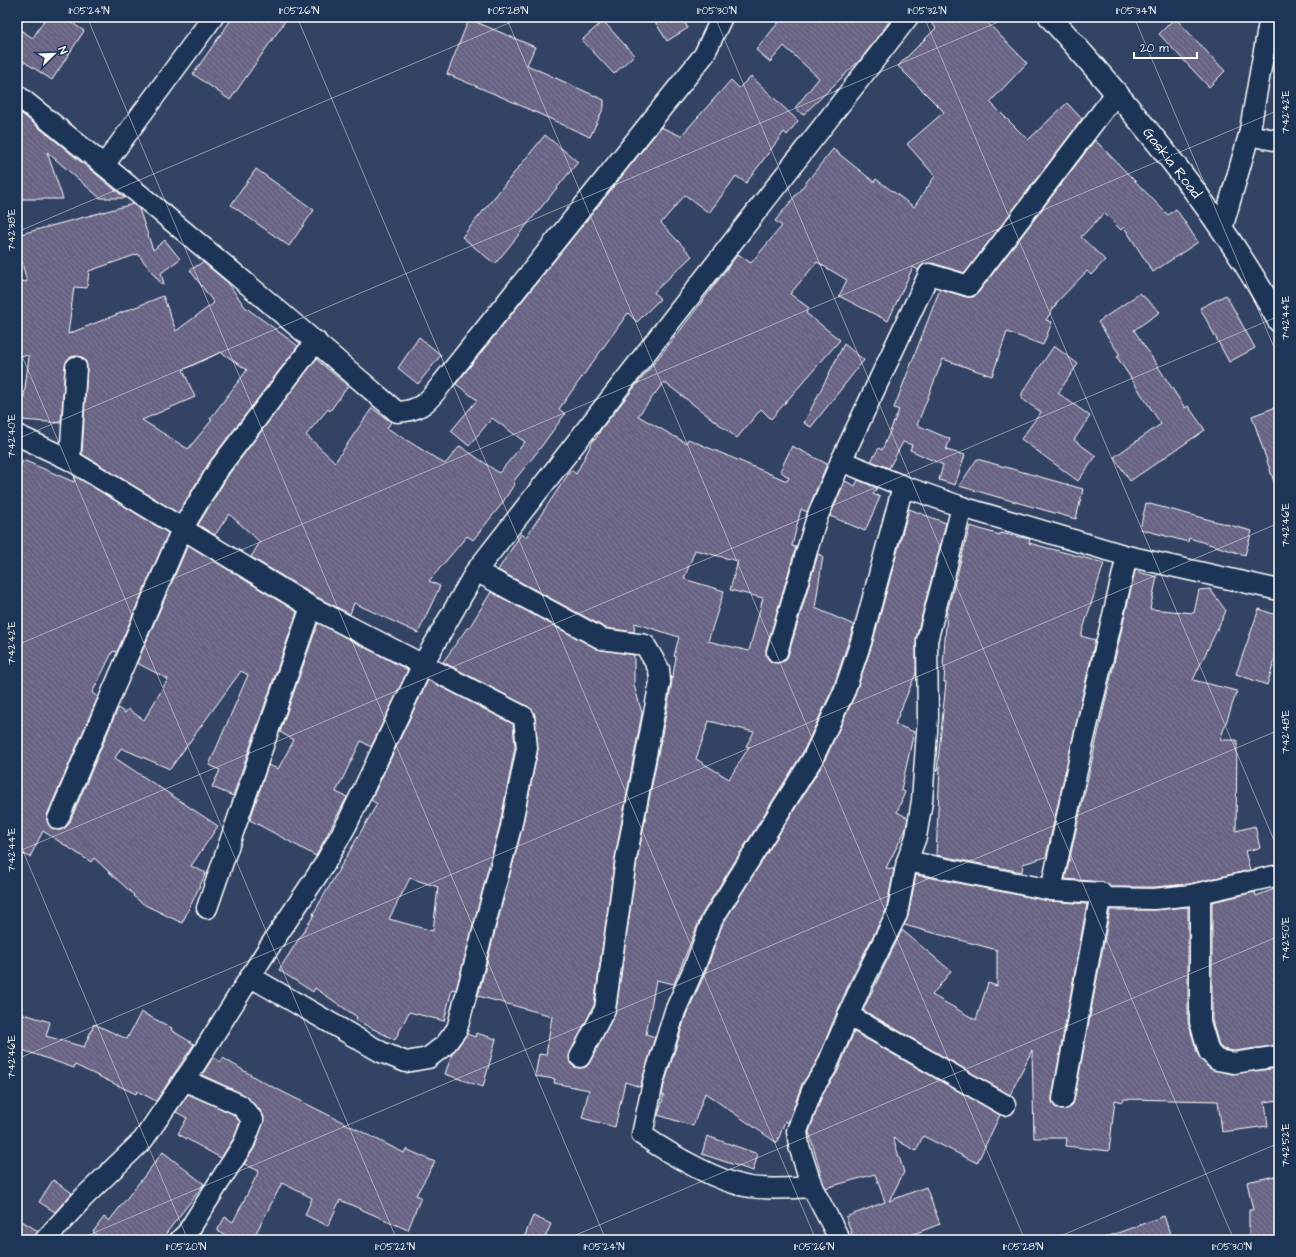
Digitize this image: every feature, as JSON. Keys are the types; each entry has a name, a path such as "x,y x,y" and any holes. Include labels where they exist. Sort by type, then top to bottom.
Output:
{"main road":[{"name":"Gaskia Road","path":"1050,17 1117,92 1222,229 1279,321"}],"street":[{"path":"104,165 213,17"},
{"path":"17,95 104,165 316,341 397,412 410,411 418,408 426,402 704,55 722,17"},
{"path":"44,1240 84,1197 143,1140 324,866 347,824 423,664 476,571 908,17"},
{"path":"1222,229 1249,135 1270,17"},
{"path":"777,652 816,520 841,461 929,274 969,286 1117,92"},
{"path":"1249,135 1279,141"},
{"path":"58,819 182,529 219,468 316,341"},
{"path":"70,460 76,367"},
{"path":"19,442 70,460 311,607 524,717 527,748 511,827 457,1029 445,1044 428,1058 406,1062 381,1052 251,977"},
{"path":"841,461 903,486 962,507 1127,556 1279,590"},
{"path":"812,1187 750,1187 719,1178 662,1149 642,1135 653,1082 675,1011 695,966 712,920 813,758 844,692 861,642 903,486"},
{"path":"840,1240 812,1187 799,1146 797,1131 813,1088 826,1068 848,1015 897,914 907,861 916,836 922,800 928,718 927,641 962,507"},
{"path":"1051,890 1082,747 1127,556"},
{"path":"476,571 602,639 645,645 659,669 660,682 626,858 605,1009 580,1057"},
{"path":"207,908 311,607"},
{"path":"907,861 1051,890 1101,893 1105,898 1154,899 1200,893 1279,875"},
{"path":"1064,1099 1101,893"},
{"path":"1200,893 1200,1022 1209,1052 1217,1060 1234,1063 1279,1056"},
{"path":"848,1015 1005,1105"},
{"path":"180,1240 188,1233 244,1143 253,1120 240,1105 184,1080"}],"building":[{"path":"46,17 64,17 84,31 52,80 17,57 17,28 33,38"},
{"path":"233,17 288,17 230,100 193,74"},
{"path":"652,17 681,17 688,28 667,41"},
{"path":"783,17 893,17 861,59 803,115 795,108 819,78 784,46 770,62 756,50"},
{"path":"926,17 982,17 1027,63 990,102 1028,140 1067,103 1082,119 965,273 932,263 922,265 918,270 913,267 888,321 839,296 847,280 817,262 790,294 809,308 806,313 840,340 771,419 761,409 737,438 664,382 638,416 686,443 688,439 787,481 789,478 780,471 792,446 827,464 807,512 801,509 792,546 796,547 766,649 766,655 769,660 774,663 785,661 788,656 818,554 823,556 815,608 854,625 833,688 803,752 702,914 674,984 656,980 646,1034 655,1037 640,1087 625,1082 615,1127 582,1118 589,1090 554,1083 555,1079 535,1076 539,1054 546,1055 552,1016 478,996 522,829 538,750 535,716 529,707 443,662 467,628 469,628 491,592 597,649 634,655 634,685 642,713 615,857 594,1005 569,1057 570,1063 574,1067 586,1067 616,1011 637,861 669,699 676,657 674,656 679,637 635,623 634,632 606,628 498,570 521,534 526,537 571,470 576,474 594,439 595,440 601,429 679,332 738,254 751,263 782,226 775,221 833,149 874,182 876,179 914,207 935,176 907,144 944,112 898,66 936,28","holes":["695,550 738,561 730,590 763,598 749,651 708,641 724,591 684,579","709,721 754,732 746,746 749,747 729,779 696,759"]},
{"path":"1175,18 1225,71 1209,87 1159,34"},
{"path":"469,19 535,47 527,65 604,100 604,107 590,137 447,74"},
{"path":"603,21 634,55 614,74 582,40"},
{"path":"751,76 798,121 787,135 784,132 746,183 736,176 709,213 685,195 661,223 692,256 654,292 660,299 637,322 628,313 559,409 565,414 513,482 515,483 501,505 473,540 467,536 429,581 440,586 418,633 354,603 350,614 317,597 251,557 260,542 229,514 215,535 198,525 229,474 316,359 348,386 330,411 328,409 306,435 335,462 372,408 391,422 387,428 445,464 460,446 499,473 525,442 492,418 469,446 451,431 477,400 456,384 661,127 681,136 731,80 739,88"},
{"path":"17,110 125,198 100,198 47,152 63,199 17,199"},
{"path":"545,135 578,162 495,264 462,237"},
{"path":"1095,140 1168,215 1176,209 1198,242 1153,272 1124,227 1121,230 1104,213 1081,237 1105,260 1091,275 1087,271 1058,301 1046,320 1052,322 1043,345 1007,332 992,376 943,359 917,425 950,439 946,450 965,455 955,485 939,480 943,465 910,450 912,445 903,442 889,468 871,461 879,448 882,450 899,410 894,408 940,289 966,297 973,297 978,293"},
{"path":"256,169 314,210 289,246 231,205"},
{"path":"133,204 139,209 153,250 165,240 180,259 161,273 164,284 162,285 138,254 89,271 87,288 74,287 68,334 163,296 176,331 214,303 190,270 203,262 228,283 245,307 298,346 210,461 178,513 82,454 87,368 86,362 82,357 71,357 67,360 65,366 61,423 21,420 29,356 17,355 20,281 27,282 17,244 17,235","holes":["221,352 247,370 210,419 212,420 188,449 142,420 195,397 183,370"]},
{"path":"1140,293 1160,312 1134,330 1185,408 1188,406 1205,430 1130,481 1114,457 1161,424 1117,357 1120,355 1098,322"},
{"path":"1226,295 1255,348 1229,362 1200,308"},
{"path":"419,337 441,355 418,384 398,368"},
{"path":"844,344 864,360 811,427 804,423"},
{"path":"1054,346 1078,364 1058,393 1090,416 1074,440 1096,456 1078,481 1021,439 1041,412 1022,399 1022,393"},
{"path":"1279,406 1279,487 1276,488 1252,416"},
{"path":"977,459 1083,489 1076,519 959,486"},
{"path":"23,460 74,482 75,476 168,533 117,652 113,651 92,693 98,697 47,815 47,821 53,829 60,830 69,824 118,708 125,713 128,709 144,720 168,679 137,663 188,545 297,612 233,796 212,787 220,770 209,765 248,675 241,671 170,769 121,748 115,758 218,826 191,866 206,873 182,923 145,905 133,896 134,895 94,858 91,862 43,831 30,857 17,851 17,473"},
{"path":"858,480 877,488 873,494 880,497 865,531 830,516 845,481 855,486"},
{"path":"1146,503 1252,531 1245,555 1189,538 1188,542 1140,529"},
{"path":"909,509 946,523 916,638 916,673 895,724 914,732 901,790 905,792 897,812 908,818 905,831 886,868 894,869 886,910 850,981 816,1063 802,1084 788,1123 785,1121 777,1143 705,1093 693,1126 658,1115 664,1095 662,1095 664,1085 686,1015 706,971 722,925 823,764 854,697 872,645"},
{"path":"970,526 1000,535 1000,533 1030,539 1029,543 1104,563 1081,636 1095,640 1046,857 1023,864 1022,872 936,855 940,766 937,771 946,682 944,682 945,666 943,666 947,612"},
{"path":"1135,571 1157,577 1150,609 1194,613 1199,590 1210,589 1226,611 1193,680 1237,691 1220,740 1237,740 1236,831 1255,826 1260,848 1245,851 1250,870 1189,884 1154,887 1111,887 1103,882 1065,879"},
{"path":"1259,609 1279,616 1279,646 1267,685 1236,674"},
{"path":"318,623 408,670 371,747 361,741 336,792 347,797 316,856 250,820 268,765 278,769 294,740 280,732"},
{"path":"428,680 513,724 515,747 500,824 456,990 452,989 444,1021 409,1012 395,1040 356,1020 357,1017 315,988 313,992 279,970 314,915 313,914 377,804 371,800","holes":["410,878 438,887 433,931 389,919"]},
{"path":"916,875 1049,901 1087,904 1052,1097 1052,1102 1055,1107 1061,1110 1071,1107 1074,1101 1110,910 1154,910 1188,907 1188,1022 1198,1055 1209,1068 1232,1074 1279,1068 1279,1100 1265,1102 1268,1126 1222,1132 1218,1101 1124,1099 1123,1102 1115,1100 1109,1151 1066,1146 1067,1138 1034,1138 1032,1050 1010,1095 863,1010 902,930 951,971 932,995 976,1020 988,983 997,986 997,950 904,925 908,916"},
{"path":"1274,889 1279,902 1279,1045 1234,1051 1223,1049 1219,1046 1212,1020 1212,902 1255,892 1256,896"},
{"path":"17,1012 50,1022 46,1036 84,1047 94,1024 127,1039 141,1012 172,1028 171,1030 194,1044 156,1101 137,1091 136,1094 75,1065 74,1068 17,1048"},
{"path":"854,1032 1000,1115 977,1163 923,1136 916,1151 893,1138 904,1172 889,1201 926,1187 940,1224 898,1240 854,1240 846,1217 885,1202 875,1174 825,1188 809,1132 823,1093 837,1073"},
{"path":"476,1033 496,1039 483,1087 445,1074 452,1054 467,1034 475,1037"},
{"path":"213,1057 221,1062 223,1058 261,1081 404,1153 406,1149 435,1162 416,1195 421,1197 408,1230 340,1200 328,1226 305,1215 312,1198 282,1183 255,1235 263,1240 224,1240 226,1236 217,1231 225,1217 233,1222 259,1171 244,1164 255,1147 264,1118 262,1112 245,1095 202,1075"},
{"path":"188,1094 233,1114 240,1122 234,1138 221,1158 178,1134 187,1118 176,1112"},
{"path":"707,1136 758,1154 753,1171 702,1154"},
{"path":"163,1152 204,1184 161,1240 103,1240 93,1232 104,1217 109,1221"},
{"path":"1279,1175 1279,1240 1249,1240 1249,1210 1253,1210 1247,1182"},
{"path":"53,1180 72,1193 55,1212 39,1202"},
{"path":"533,1216 551,1224 544,1240 523,1240"},
{"path":"1164,1216 1172,1240 1104,1240 1104,1238"},
{"path":"17,1218 38,1231 34,1240 17,1240"}]}
